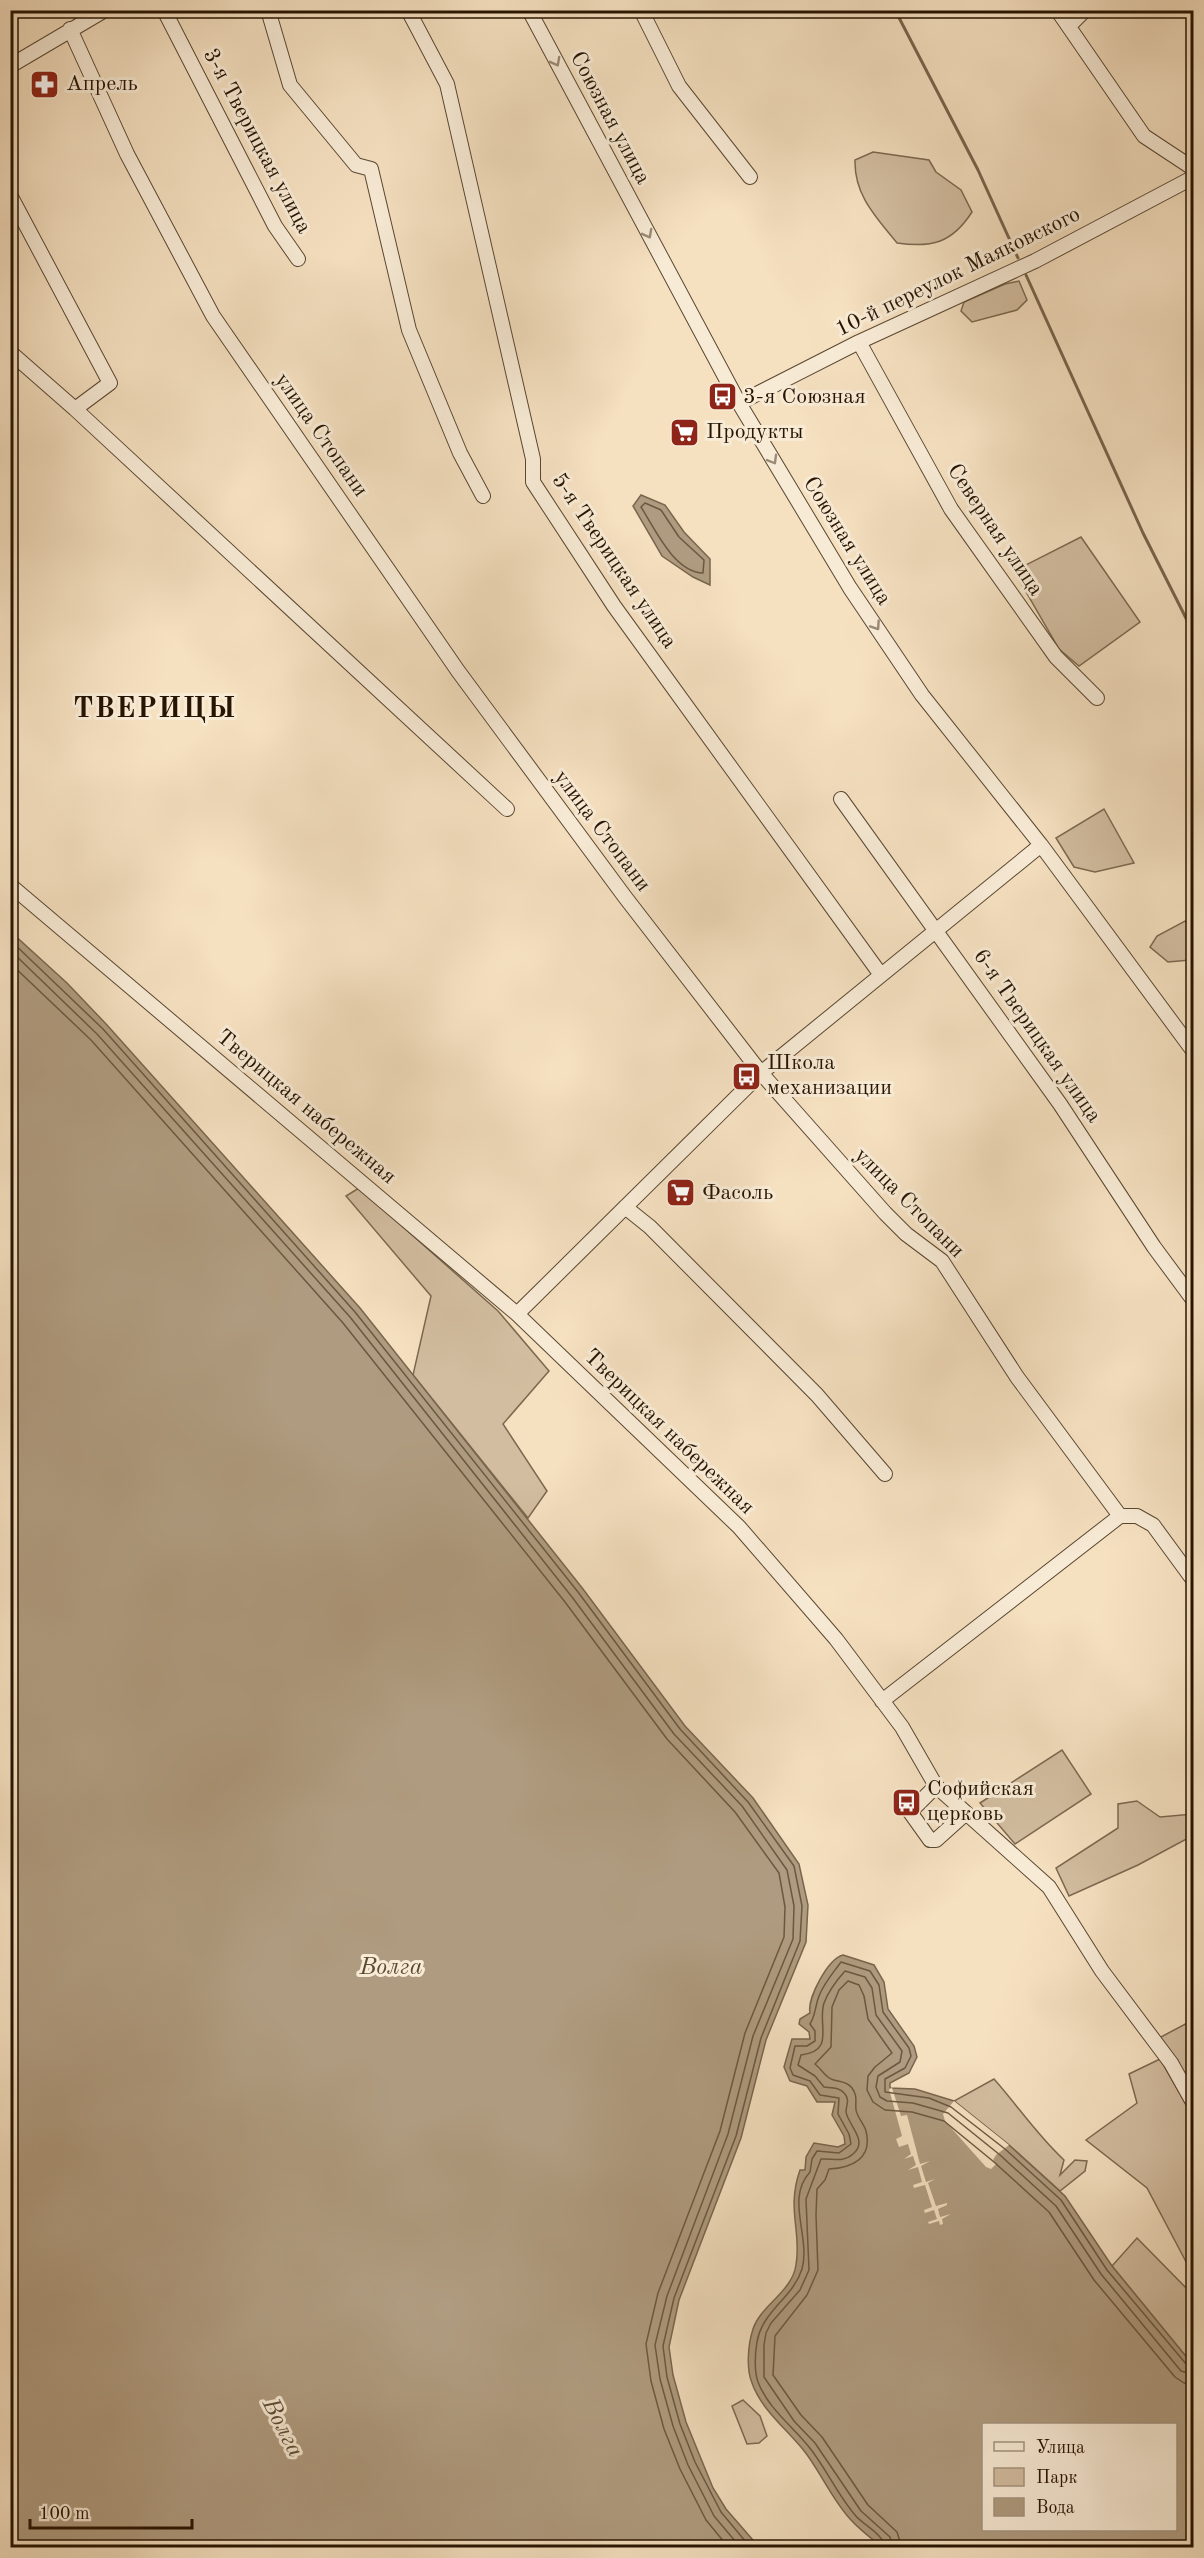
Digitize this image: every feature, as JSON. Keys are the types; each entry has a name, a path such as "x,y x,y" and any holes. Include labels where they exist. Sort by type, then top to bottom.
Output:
{"street":[{"path":"10,66 105,10"},
{"name":"3-я Тверицкая улица","path":"164,10 275,226 298,259"},
{"path":"268,10 290,85 356,165 371,169 409,330 455,443 483,496"},
{"name":"5-я Тверицкая улица","path":"408,10 447,84 533,459 533,482 614,606 881,975"},
{"name":"Союзная улица","path":"529,10 739,403 850,588 922,695 1041,845 1194,1052"},
{"path":"641,10 679,86 750,177"},
{"path":"1069,26 1085,10"},
{"path":"1060,14 1144,136 1194,169"},
{"name":"улица Стопани","path":"70,30 127,154 213,316 458,671 625,897 760,1073 885,1213 906,1234 942,1260 1017,1377 1120,1516"},
{"name":"10-й переулок Маяковского","path":"739,403 859,342 1035,261 1194,177"},
{"path":"10,195 110,383 75,409"},
{"name":"Северная улица","path":"859,342 951,510 1056,657 1097,698"},
{"path":"10,352 75,409 507,809"},
{"name":"6-я Тверицкая улица","path":"841,799 1060,1104 1154,1247 1194,1301"},
{"path":"517,1314 760,1073 1041,845"},
{"name":"Тверицкая набережная","path":"10,885 517,1314 739,1527 836,1640 902,1727 936,1786 1050,1887 1102,1971 1171,2063 1194,2104"},
{"path":"625,1207 650,1227 817,1395 885,1474"},
{"path":"882,1701 1120,1516 1137,1516 1153,1525 1194,1581"},
{"path":"936,1786 910,1812 930,1840 936,1840 966,1813"}],"green space":[{"path":"873,152 929,160 936,172 961,190 972,212 957,231 940,241 921,245 897,243 868,205 858,184 855,160"},
{"path":"1019,281 1027,300 1017,310 972,322 961,311 964,302 1005,284"},
{"path":"1081,537 1140,622 1079,666 1059,649 1014,571"},
{"path":"1104,809 1134,863 1095,872 1074,867 1056,838"},
{"path":"1185,921 1193,926 1193,968 1190,960 1168,962 1150,947 1157,936"},
{"path":"359,1188 498,1311 549,1371 503,1424 547,1491 528,1518 413,1375 431,1296 346,1196"},
{"path":"1062,1750 1091,1794 1015,1844 980,1803"},
{"path":"1137,1801 1160,1817 1193,1814 1193,1838 1190,1837 1138,1865 1069,1896 1056,1868 1118,1828 1118,1804"},
{"path":"1193,2020 1193,2082 1189,2085 1159,2038"},
{"path":"1160,2059 1193,2117 1193,2275 1147,2188 1086,2140 1137,2103 1129,2074"},
{"path":"994,2079 1036,2131 1064,2160 1060,2175 1075,2160 1087,2161 1085,2171 1060,2191 1009,2145 954,2101"},
{"path":"1137,2238 1193,2295 1193,2365 1112,2266"},
{"path":"743,2400 760,2416 767,2436 759,2443 747,2444 732,2406"}],"water":[{"path":"641,495 665,505 684,532 710,559 710,585 693,577 662,556 633,506"},
{"name":"Волга","path":"11,932 67,983 107,1025 360,1308 583,1589 685,1726 753,1798 799,1864 808,1905 806,1942 766,2040 741,2138 679,2300 669,2347 673,2375 686,2422 713,2488 726,2509 759,2547 11,2547"},
{"path":"843,1955 874,1965 884,1982 888,2009 914,2046 917,2057 909,2073 890,2083 890,2088 915,2089 954,2101 1009,2145 1065,2196 1112,2266 1193,2365 1193,2547 882,2547 858,2527 845,2512 805,2452 776,2420 756,2393 748,2364 750,2342 757,2320 789,2283 796,2265 794,2197 800,2170 805,2170 806,2157 814,2143 838,2147 845,2144 844,2136 832,2115 835,2102 817,2102 807,2086 790,2081 784,2067 792,2039 810,2039 809,2032 799,2024 800,2019 810,2013 815,1989 831,1964"}],"pier":[{"path":"892,2088 901,2116 907,2115 920,2164 930,2161 921,2166 926,2182 935,2179 928,2183 936,2206 947,2203 938,2209 940,2217 951,2214 942,2219 943,2224 940,2225 939,2221 929,2224 928,2222 937,2219 934,2210 925,2213 924,2210 932,2207 925,2185 914,2188 913,2185 922,2182 918,2167 908,2170 916,2165 913,2156 904,2159 911,2154 908,2144 899,2147 896,2139 902,2136 889,2089"},
{"path":"954,2101 1009,2145 996,2155 993,2160 996,2164 991,2169 986,2167 945,2121 943,2114"}],"waterway":[{"path":"895,10 978,170 1018,258"},
{"path":"1026,275 1143,533 1194,634"}],"place":[{"name":"Апрель","path":"45,84"},
{"name":"3-я Союзная","path":"722,397"},
{"name":"Продукты","path":"685,432"},
{"name":"Школа механизации","path":"746,1076"},
{"name":"Фасоль","path":"681,1193"},
{"name":"Софийская церковь","path":"906,1802"}],"district":[{"name":"ТВЕРИЦЫ","path":"155,710"}]}
